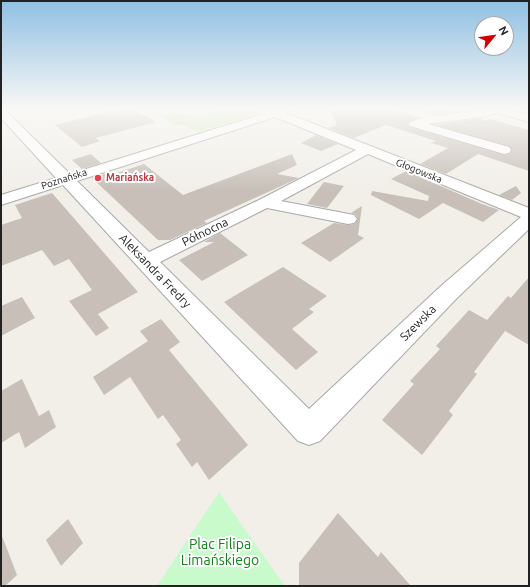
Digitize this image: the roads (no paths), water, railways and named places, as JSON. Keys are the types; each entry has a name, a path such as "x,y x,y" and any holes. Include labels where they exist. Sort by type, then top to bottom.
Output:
{"street":[{"name":"Aleksandra Fredry","path":"20,136 66,178 309,430"},
{"name":"Poznańska","path":"1,200 193,136"},
{"name":"Głogowska","path":"333,136 529,214"},
{"path":"457,136 504,150"},
{"name":"Północna","path":"146,261 264,203 366,150"},
{"path":"264,203 348,219"},
{"name":"Szewska","path":"309,430 449,292 529,219"}],"place":[{"name":"Mariańska","path":"98,178"}],"park label":[{"name":"Plac Filipa Limańskiego","path":"220,552"}]}
